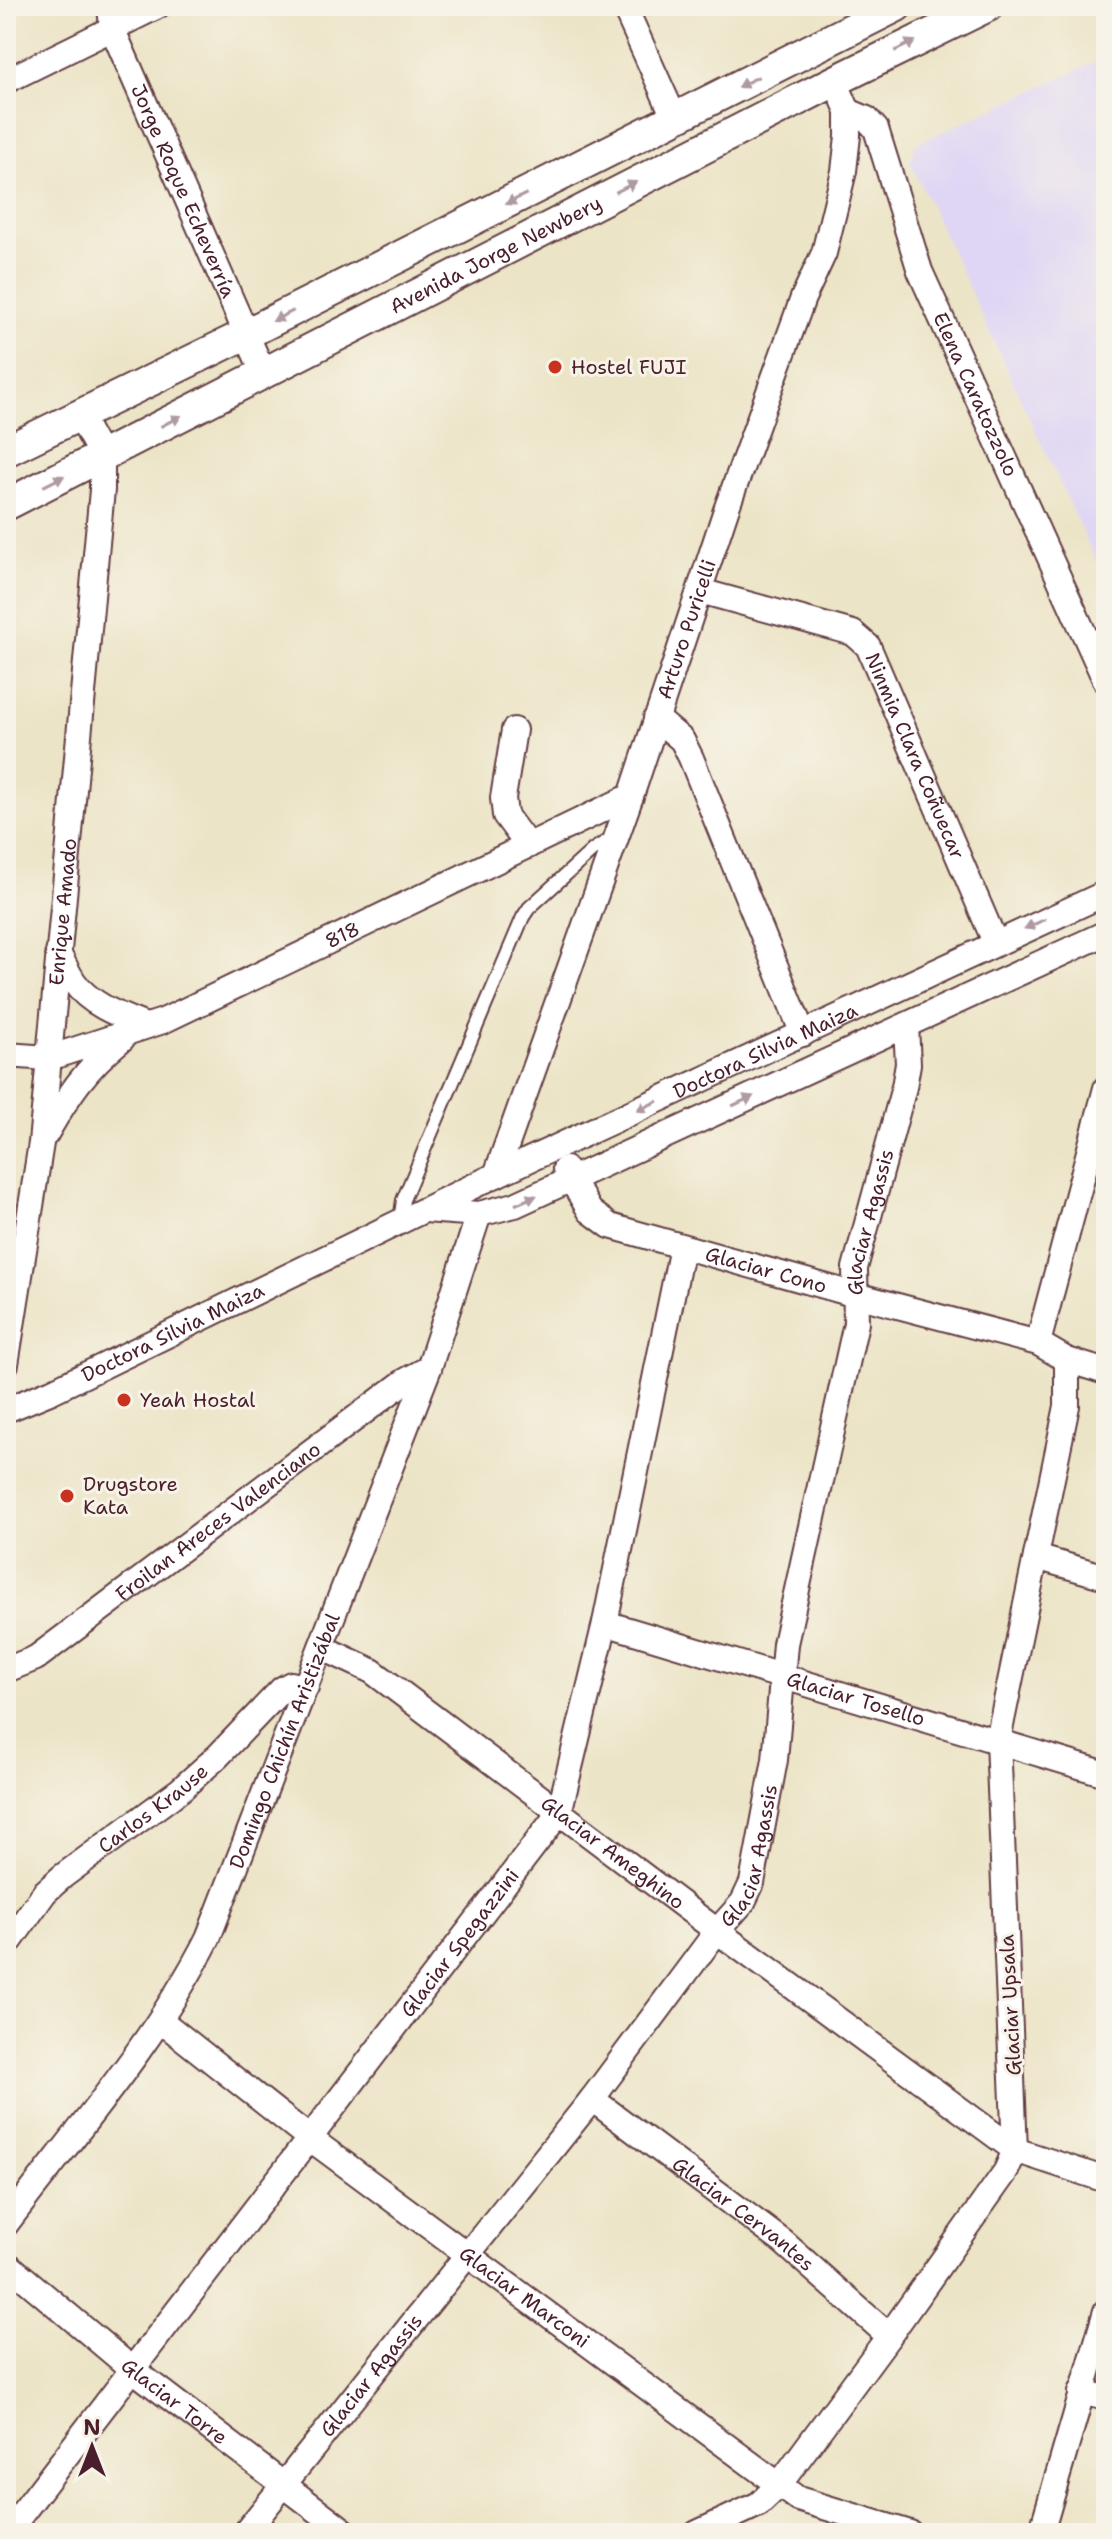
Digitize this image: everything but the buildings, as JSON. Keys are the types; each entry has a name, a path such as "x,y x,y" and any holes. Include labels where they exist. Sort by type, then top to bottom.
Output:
{"street":[{"path":"6,81 111,17 158,6"},
{"path":"624,6 675,119"},
{"name":"Avenida Jorge Newbery","path":"6,451 246,334 897,6"},
{"name":"Avenida Jorge Newbery","path":"6,505 835,81 988,6"},
{"name":"Jorge Roque Echeverría","path":"111,17 263,372"},
{"name":"Arturo Puricelli","path":"496,1175 631,796 753,435 803,298 824,253 844,171 848,111 835,81"},
{"name":"Elena Caratozzolo","path":"848,111 867,119 876,129 920,271 1106,682"},
{"path":"79,415 102,457"},
{"name":"Enrique Amado","path":"7,1358 41,1143 102,490 102,457"},
{"name":"Ninmia Clara Coñuecar","path":"700,591 853,633 868,646 995,942"},
{"path":"656,718 682,740 691,758 803,1034"},
{"path":"514,730 503,798 505,815 528,846"},
{"name":"818","path":"49,1058 139,1029 296,959 631,796"},
{"name":"Doctora Silvia Maiza","path":"6,1410 52,1391 496,1175 1106,893"},
{"name":"Doctora Silvia Maiza","path":"423,1210 479,1214 515,1205 1106,933"},
{"path":"41,1143 71,1089 100,1057 139,1029 75,984 58,953"},
{"name":"Glaciar Agassis","path":"245,2533 592,2099 717,1931 743,1902 752,1883 775,1760 785,1644 856,1323 855,1268 904,1087 908,1064 906,1026"},
{"path":"6,1055 49,1058"},
{"path":"1038,1343 1096,1159 1106,1088"},
{"name":"Glaciar Cono","path":"554,1149 590,1211 610,1226 1038,1343 1067,1360 1106,1372"},
{"name":"Domingo Chichín Aristizábal","path":"6,2224 160,2020 193,1969 213,1927 429,1368 479,1214"},
{"name":"Glaciar Spegazzini","path":"7,2533 559,1813 605,1623 682,1247"},
{"name":"Glaciar Upsala","path":"1015,2150 998,1740 1067,1406 1067,1360"},
{"name":"Froilan Areces Valenciano","path":"6,1670 36,1658 405,1381 429,1368"},
{"path":"1036,1557 1106,1577"},
{"name":"Glaciar Tosello","path":"605,1623 1106,1774"},
{"name":"Glaciar Ameghino","path":"321,1647 372,1671 717,1931 1015,2150 1106,2180"},
{"name":"Carlos Krause","path":"6,1947 45,1892 63,1876 180,1790 218,1756 282,1689 291,1684 306,1687"},
{"name":"Glaciar Marconi","path":"160,2020 308,2137 798,2499 910,2533"},
{"name":"Glaciar Cervantes","path":"592,2099 783,2242 889,2336"},
{"path":"697,2533 759,2504 779,2485 1006,2171 1015,2150"},
{"name":"Glaciar Torre","path":"6,2263 132,2369 347,2533"},
{"path":"1041,2533 1106,2311"},
{"path":"1081,2392 1106,2398"}],"lane":[{"path":"400,1221 403,1200 523,917 594,849 617,835"}],"shaded area":[{"path":"1106,57 1106,582 910,162 916,144"}],"place":[{"name":"Hostel FUJI","path":"555,367"},
{"name":"Yeah Hostal","path":"124,1400"},
{"name":"Drugstore Kata","path":"67,1496"}]}
